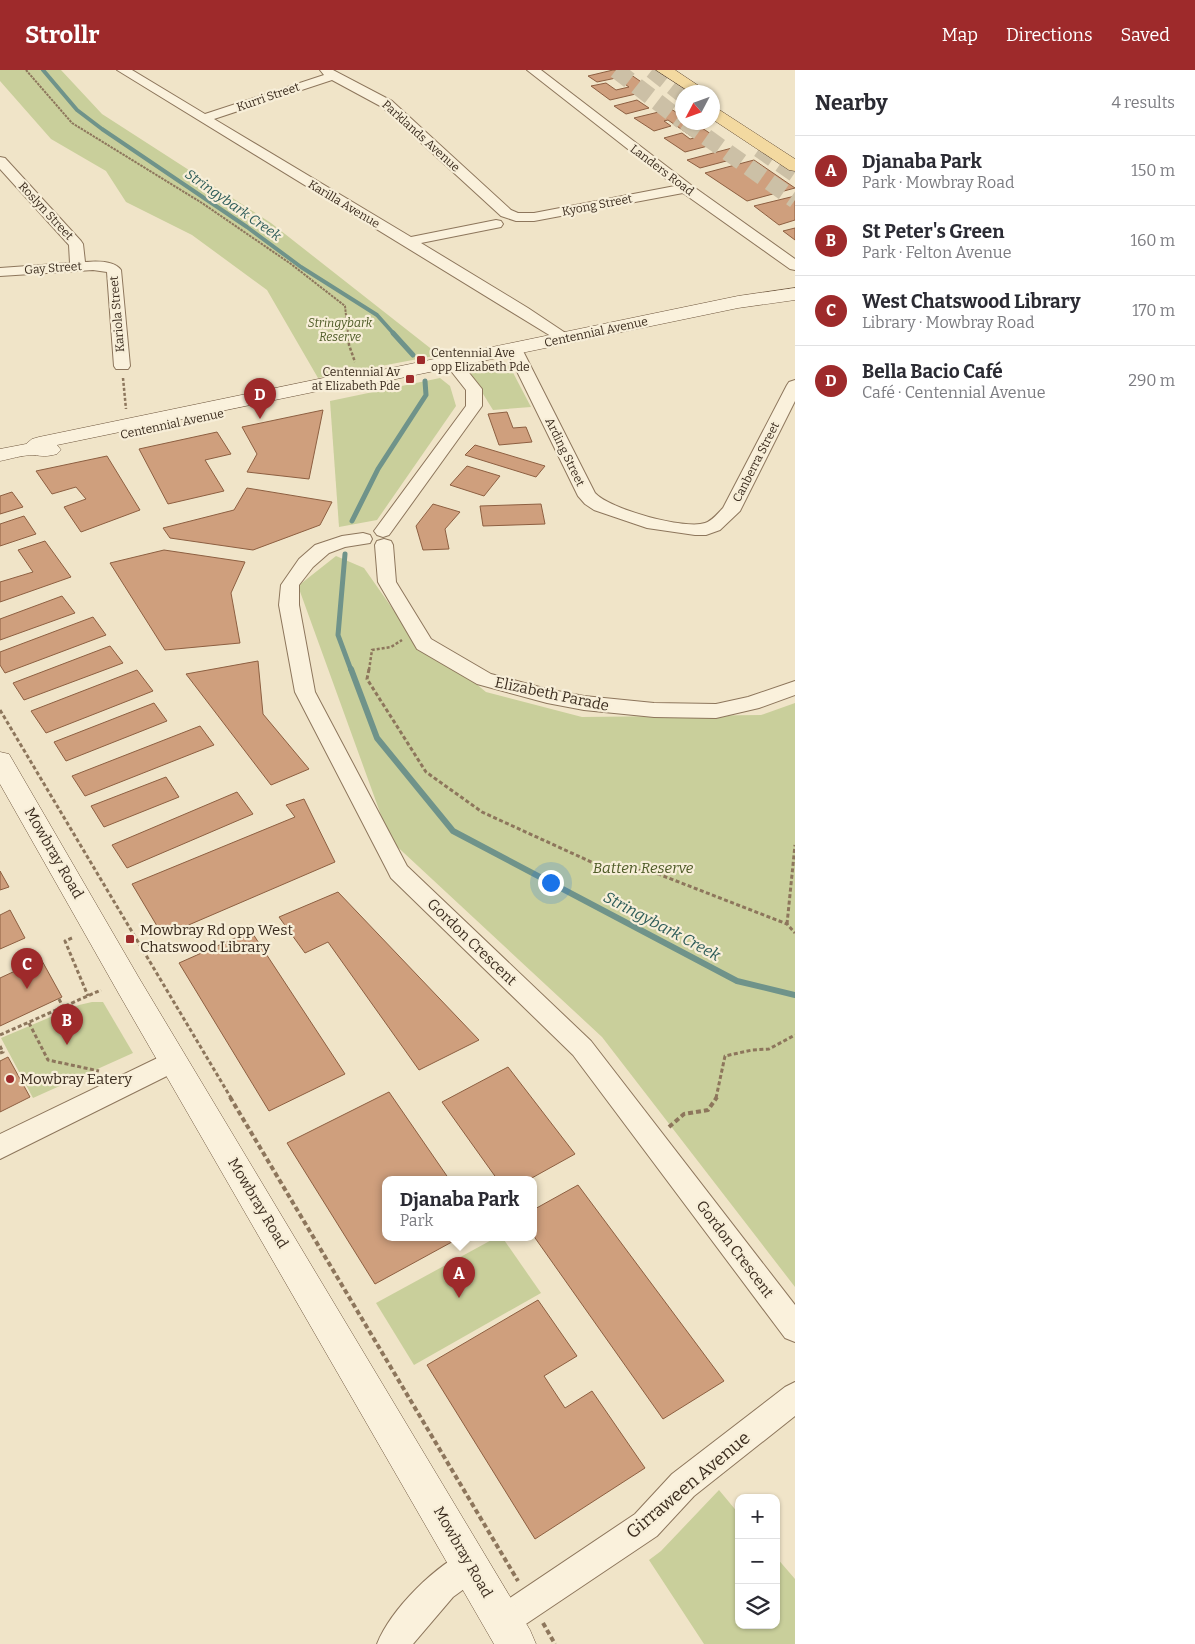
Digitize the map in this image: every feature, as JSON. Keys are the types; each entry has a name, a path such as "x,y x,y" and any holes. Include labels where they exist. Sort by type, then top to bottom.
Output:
{"main road":[{"path":"649,70 675,86"},
{"path":"664,70 689,85"},
{"path":"720,106 795,153"},
{"path":"720,117 795,166"},
{"name":"Centennial Avenue","path":"33,449 39,443 128,424 452,362 738,302 795,294"},
{"name":"Centennial Avenue","path":"0,455 33,449 41,451 212,416 362,384 362,378"},
{"name":"Mowbray Road","path":"0,761 510,1632"}],"street":[{"name":"Karilla Avenue","path":"123,70 530,315 565,338"},
{"name":"Landers Road","path":"533,70 686,188 795,266"},
{"name":"Kurri Street","path":"203,118 318,80 329,72"},
{"name":"Parklands Avenue","path":"329,72 387,104 508,214"},
{"name":"Roslyn Street","path":"0,161 76,244 78,267"},
{"name":"Kyong Street","path":"508,214 521,218 534,217 686,188"},
{"path":"408,243 426,237 496,224"},
{"name":"Gay Street","path":"0,272 106,267"},
{"name":"Kariola Street","path":"106,267 114,270 122,366"},
{"name":"Arding Street","path":"514,349 584,492 591,500 623,515 664,526 688,529 706,528"},
{"path":"377,539 474,406 474,389 452,362"},
{"name":"Canberra Street","path":"706,528 716,525 731,511 794,390"},
{"name":"Elizabeth Parade","path":"377,539 387,582 424,644 484,678 547,696 584,703 645,710 716,711 752,703 795,688"},
{"name":"Gordon Crescent","path":"377,539 342,542 322,549 306,562 290,585 289,605 305,692 399,872 582,1048 795,1328"},
{"path":"0,1147 174,1061"},
{"name":"Girraween Avenue","path":"510,1632 646,1525 683,1485 795,1397"},
{"path":"393,1644 417,1613 442,1586 471,1565"}],"path":[{"path":"26,70 72,124 202,202 291,264 346,306 349,345 362,378"},
{"path":"122,366 128,424"},
{"path":"416,630 391,647 372,650 368,679 426,772 482,812 600,866 653,872 786,924 795,933"},
{"path":"0,710 522,1589"},
{"path":"786,924 795,845"},
{"path":"72,938 65,941 88,996"},
{"path":"0,1035 101,990"},
{"path":"59,999 63,1007"},
{"path":"28,1023 48,1060 99,1071"},
{"path":"653,1142 684,1114 708,1110 718,1095 718,1083 725,1056 752,1050 769,1049 795,1035"},
{"path":"0,1046 3,1052 0,1053"},
{"path":"543,1623 555,1644"}],"green space":[{"name":"Stringybark Reserve","path":"0,70 61,70 102,114 271,223 439,355 318,378 267,290 192,235 126,202 106,171 51,139 0,81"},
{"path":"509,365 531,407 493,410 470,373"},
{"path":"440,378 450,386 456,406 377,520 339,527 330,401"},
{"name":"Batten Reserve","path":"336,556 364,568 404,625 486,692 582,717 761,715 795,703 795,1287 602,1037 390,840 298,586"},
{"path":"103,1002 133,1053 33,1098 1,1038 79,1005"},
{"path":"490,1241 505,1241 541,1293 414,1365 376,1303"},
{"path":"719,1490 735,1509 735,1629 780,1629 780,1562 795,1579 795,1644 704,1644 649,1560 661,1551"}],"building":[{"path":"613,70 624,70 653,90 610,100 591,86 606,83 616,90 629,87 616,78 597,82 588,76"},
{"path":"637,100 649,108 626,114 614,106"},
{"path":"671,109 675,112 675,125 668,120 664,121 671,126 654,131 634,118"},
{"path":"682,130 705,130 723,142 685,152 664,138 682,133 690,139 694,138"},
{"path":"732,148 745,156 700,168 687,160"},
{"path":"754,160 795,188 747,201 705,173"},
{"path":"795,196 795,220 779,225 754,206"},
{"path":"795,228 795,240 783,231"},
{"path":"323,410 309,479 247,472 257,454 242,427"},
{"path":"507,412 513,428 526,427 532,442 499,445 488,414"},
{"path":"217,432 231,454 205,460 224,491 168,504 139,449"},
{"path":"475,445 545,466 536,477 465,455"},
{"path":"107,456 140,510 81,532 64,507 86,499 76,487 52,494 36,471"},
{"path":"467,466 500,476 484,496 450,485"},
{"path":"247,488 332,502 320,525 253,550 170,538 163,528 234,510"},
{"path":"12,492 23,507 0,514 0,496"},
{"path":"433,504 460,512 445,529 449,549 423,550 416,526"},
{"path":"541,504 545,524 483,526 480,506"},
{"path":"24,516 36,534 0,546 0,524"},
{"path":"45,541 71,577 0,602 0,582 33,572 18,550"},
{"path":"164,550 245,562 231,593 240,643 165,650 110,563"},
{"path":"62,596 75,613 0,640 0,619"},
{"path":"93,617 106,635 5,673 0,665 0,652"},
{"path":"110,646 123,663 24,700 13,683"},
{"path":"258,661 263,714 309,769 271,785 186,674"},
{"path":"137,670 153,691 46,733 31,711"},
{"path":"154,703 167,721 66,761 54,742"},
{"path":"200,726 214,745 85,796 72,776"},
{"path":"166,777 179,797 104,827 91,806"},
{"path":"237,792 253,814 127,868 112,845"},
{"path":"304,799 335,862 163,936 132,884 295,817 286,805"},
{"path":"0,871 9,887 0,890"},
{"path":"338,892 479,1040 419,1070 328,942 305,953 279,917"},
{"path":"10,910 25,938 0,949 0,915"},
{"path":"251,931 345,1074 269,1111 179,963"},
{"path":"41,959 62,997 0,1026 0,978"},
{"name":"Mowbray Eatery","path":"8,1057 30,1097 0,1112 0,1061"},
{"path":"508,1067 575,1154 535,1176 495,1176 442,1102"},
{"path":"389,1092 447,1176 382,1176 382,1241 454,1241 375,1284 287,1143"},
{"path":"578,1185 724,1381 663,1419 537,1241 537,1208"},
{"path":"538,1300 577,1356 544,1376 565,1408 592,1391 645,1468 535,1539 427,1365"}],"waterway":[{"name":"Stringybark Creek","path":"43,70 77,110 102,129 247,227 301,267 377,315 394,334"},
{"name":"Stringybark Creek","path":"393,333 413,355"},
{"name":"Stringybark Creek","path":"352,521 378,469 426,395 425,381"},
{"name":"Stringybark Creek","path":"345,554 338,635 351,670"},
{"name":"Stringybark Creek","path":"351,669 377,738 453,831 737,981 795,995"}],"tunnel":[{"path":"616,70 675,116"},
{"path":"652,70 675,88"},
{"path":"696,130 795,200"},
{"path":"759,149 795,174"}],"place":[{"name":"Centennial Ave opp Elizabeth Pde","path":"421,360"},
{"name":"Centennial Av at Elizabeth Pde","path":"410,379"},
{"name":"Bella Bacio Café","path":"260,419"},
{"name":"Mowbray Rd opp West Chatswood Library","path":"130,939"},
{"name":"West Chatswood Library","path":"27,989"},
{"name":"St Peter's Green","path":"67,1045"},
{"name":"Mowbray Eatery","path":"10,1079"},
{"name":"Djanaba Park","path":"459,1298"}]}
